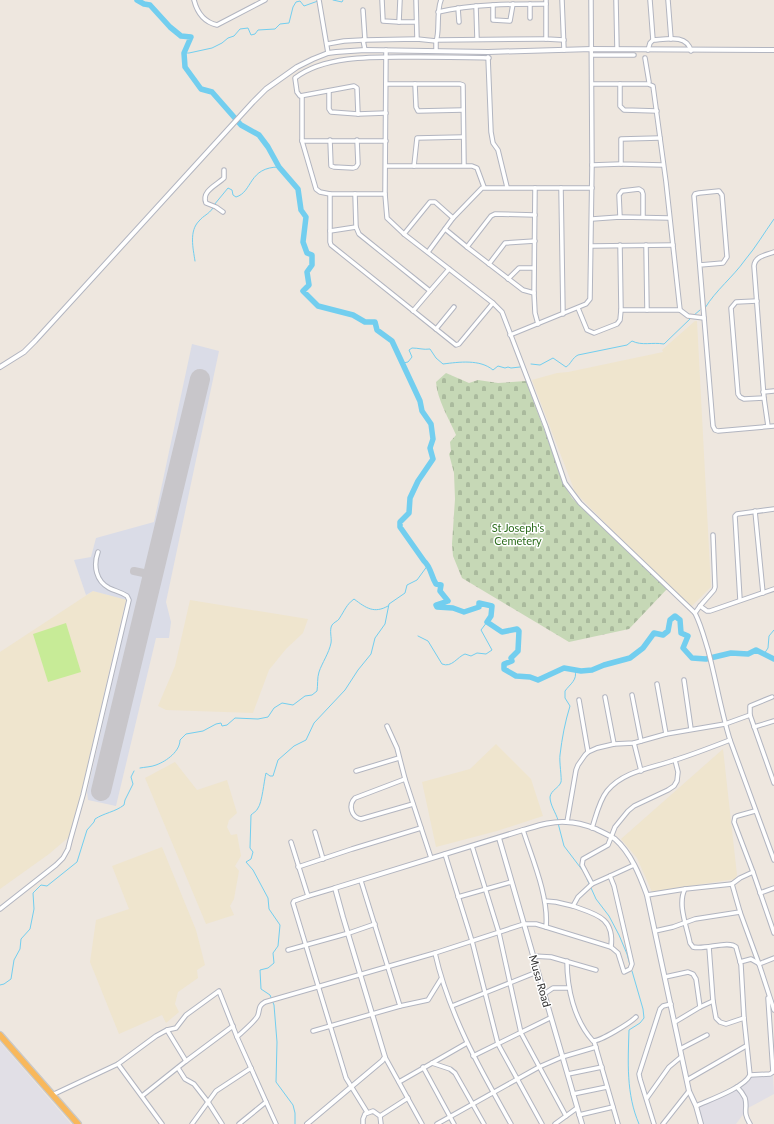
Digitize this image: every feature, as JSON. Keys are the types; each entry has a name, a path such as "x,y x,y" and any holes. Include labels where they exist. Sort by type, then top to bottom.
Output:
{"highway":[{"path":"0,1035 77,1124"}],"street":[{"path":"194,0 196,9 205,20 217,25 265,0"},
{"path":"319,0 328,53"},
{"path":"382,0 383,21 416,22"},
{"path":"400,0 400,22"},
{"path":"416,0 417,39"},
{"path":"436,51 438,12 441,0"},
{"path":"562,0 564,50"},
{"path":"510,336 578,308 586,304 590,299 592,218 591,0"},
{"path":"616,0 617,49"},
{"path":"648,50 650,43 653,40 650,0"},
{"path":"668,0 671,39"},
{"path":"438,12 476,6 546,2 546,39"},
{"path":"493,5 494,20 510,21 513,4"},
{"path":"530,4 530,18"},
{"path":"476,6 477,39"},
{"path":"458,8 459,22"},
{"path":"363,10 365,50"},
{"path":"327,44 344,41 417,39 564,40"},
{"path":"653,40 684,40 690,45 691,50"},
{"path":"0,367 24,352 35,341 240,115 266,89 280,78 308,62 328,53 365,50 488,52 592,49 774,50"},
{"path":"386,50 385,194 387,218 404,234 493,303 502,312 546,427 565,483 570,491 580,503 695,613 700,622 711,661 730,740 774,860"},
{"path":"488,52 490,132 493,143 498,150 508,187"},
{"path":"592,55 634,55"},
{"path":"358,114 356,86 302,96 297,92 295,78 300,74 324,64 357,57 488,58"},
{"path":"645,58 649,82"},
{"path":"386,84 462,84 464,87 464,165"},
{"path":"415,84 416,107 418,111 463,110"},
{"path":"592,84 651,84 653,88 680,310"},
{"path":"620,84 621,108 624,110 657,111"},
{"path":"329,90 330,112 386,114"},
{"path":"302,96 302,141 316,189 320,192 330,194 385,194"},
{"path":"414,166 417,138 463,137"},
{"path":"621,164 621,138 660,138"},
{"path":"330,140 331,166 353,168 358,164 357,140"},
{"path":"302,141 386,141"},
{"path":"592,165 663,165"},
{"path":"386,166 472,166 477,168 484,187"},
{"path":"223,212 206,203 205,200 206,194 211,187 224,178 224,170"},
{"path":"428,252 453,218 479,189 484,187 592,188"},
{"path":"535,188 534,293 535,313 538,324"},
{"path":"561,188 563,314"},
{"path":"620,217 620,192 622,190 639,189 643,194 643,217"},
{"path":"700,265 723,263 727,257 722,195 719,191 699,193 694,196 713,426 715,430 718,431 774,426"},
{"path":"330,194 331,245 456,345 459,345 493,303"},
{"path":"355,194 356,227 359,234 430,291"},
{"path":"404,234 430,202 435,202 453,218"},
{"path":"467,247 495,214 535,215"},
{"path":"592,218 669,218"},
{"path":"330,230 356,227"},
{"path":"445,228 523,290 534,293"},
{"path":"489,264 505,243 535,241"},
{"path":"578,308 587,330 594,333 617,324 620,320 620,245"},
{"path":"646,245 647,310"},
{"path":"591,246 673,245"},
{"path":"768,426 763,392 754,261 774,252"},
{"path":"508,279 518,268 534,268"},
{"path":"413,312 449,269"},
{"path":"757,301 736,302 731,308 738,394 740,398 744,399 764,398"},
{"path":"436,329 454,307"},
{"path":"621,310 680,310 688,316 704,318"},
{"path":"763,392 774,391"},
{"path":"740,600 735,516 737,514 774,509"},
{"path":"755,511 763,593"},
{"path":"695,613 715,587 713,535"},
{"path":"0,909 63,858 68,849 83,795 129,600 127,596 108,587 102,582 96,571 95,565 98,552"},
{"path":"700,606 707,611 710,611 774,589"},
{"path":"684,680 692,730"},
{"path":"657,684 666,734"},
{"path":"632,695 641,741"},
{"path":"605,697 614,744"},
{"path":"772,697 750,707 750,715 774,783"},
{"path":"579,700 588,752"},
{"path":"567,822 576,770 588,752 614,744 634,743 666,734 725,724 750,715"},
{"path":"754,727 774,720"},
{"path":"387,726 397,748 405,779 431,858"},
{"path":"592,828 601,800 606,792 620,779 630,774 675,760 730,740"},
{"path":"634,743 641,771"},
{"path":"356,771 399,758"},
{"path":"590,886 582,865 584,857 608,845 616,827 628,811 634,806 674,786 677,781 678,772 675,760"},
{"path":"405,779 355,798 351,806 353,815 356,818 361,819 413,804"},
{"path":"755,811 737,816 734,822 774,933"},
{"path":"367,1112 346,1078 293,903 294,901 523,830 553,823 567,822 581,824 611,837 621,846 634,865 647,895 689,1091 696,1106 701,1124"},
{"path":"298,867 421,828"},
{"path":"523,830 545,901 547,918 546,927"},
{"path":"315,832 323,859"},
{"name":"Musa Road","path":"499,838 582,1124"},
{"path":"291,842 308,896"},
{"path":"472,846 499,933 520,1033 566,1116"},
{"path":"445,854 472,941 498,1044 542,1124"},
{"path":"573,906 578,897 590,886 634,865"},
{"path":"647,895 732,884 740,878 753,872"},
{"path":"238,1037 256,1018 258,1009 261,1004 265,1002 435,953 524,924 536,924 611,947 618,953 624,972 631,968 632,964 614,886 610,876"},
{"path":"361,881 376,924 400,1006"},
{"path":"458,897 511,882"},
{"path":"732,884 740,912 774,1010"},
{"path":"335,888 385,1057 422,1124"},
{"path":"760,893 774,888"},
{"path":"685,889 683,895 683,907 685,922 692,946 700,949 734,944 736,947 740,962 746,1046 750,1075 748,1079 737,1087 696,1106"},
{"path":"545,901 573,906 602,917 611,932 611,947"},
{"path":"655,931 673,927 685,922 740,912"},
{"path":"288,950 376,924"},
{"path":"709,947 715,1015 720,1022 729,1023 744,1018"},
{"path":"435,953 441,979 467,1043 511,1124"},
{"path":"533,956 551,957 596,970"},
{"path":"740,962 751,960 759,964 774,958"},
{"path":"567,961 569,988 582,1028 594,1041 618,1124"},
{"path":"452,1006 537,972"},
{"path":"665,978 688,972 693,974 696,978 700,1007"},
{"path":"313,1032 400,1006 428,1000 441,979"},
{"path":"544,994 553,988 569,988"},
{"path":"52,1095 118,1064 167,1030 176,1028 186,1016 219,991 276,1124"},
{"path":"750,1075 770,1074 773,1072 772,1037 768,993"},
{"path":"675,1022 700,1007 713,1002"},
{"path":"654,1124 647,1098 640,1080 640,1070 660,1009 663,1006 671,1004"},
{"path":"594,1041 633,1020 636,1016"},
{"path":"473,1056 550,1018"},
{"path":"142,1096 233,1026"},
{"path":"167,1030 186,1061"},
{"path":"680,1050 707,1035"},
{"path":"399,1082 467,1043"},
{"path":"687,1080 746,1046"},
{"path":"437,1124 538,1067 562,1057 596,1047"},
{"path":"307,1124 385,1057"},
{"path":"647,1098 663,1074 681,1057"},
{"path":"432,1062 453,1071 484,1124"},
{"path":"118,1064 162,1124"},
{"path":"423,1067 454,1124"},
{"path":"568,1074 602,1067"},
{"path":"178,1068 185,1079 194,1084 222,1124"},
{"path":"192,1124 216,1091 251,1068"},
{"path":"573,1094 607,1087"},
{"path":"737,1087 745,1099 746,1117 750,1124"},
{"path":"663,1124 689,1091"},
{"path":"380,1116 408,1098"},
{"path":"239,1124 266,1102"},
{"path":"579,1115 613,1107"},
{"path":"555,1124 577,1108"},
{"path":"363,1124 362,1119 367,1112 373,1111 380,1116 381,1124"}],"shaded area":[{"path":"695,321 697,321 711,587 691,607 575,492 532,380 557,373 663,352 662,350"},
{"path":"192,344 219,351 166,602 171,622 169,638 156,638 116,806 88,800 87,792 131,601 93,591 86,595 74,560 91,557 96,538 154,522"},
{"path":"93,591 126,599 70,836 49,854 0,889 0,652"},
{"path":"190,600 308,619 303,633 286,649 269,670 253,713 166,710 158,706 175,666"},
{"path":"496,744 531,779 543,816 497,831 436,847 422,782 470,769"},
{"path":"723,749 737,875 735,879 652,892 637,858 621,839"},
{"path":"175,762 197,790 227,780 237,813 229,820 227,827 231,835 237,834 241,856 235,866 239,871 234,899 230,906 234,915 206,924 145,778"},
{"path":"162,847 196,930 205,965 197,970 198,978 178,992 175,1004 179,1012 166,1023 162,1015 119,1034 90,962 96,920 129,909 112,866"},
{"path":"0,1042 71,1124 0,1124"},
{"path":"773,1076 774,1094 748,1108 736,1124 701,1124 696,1109 736,1089 751,1077"}],"green space":[{"name":"St Joseph's Cemetery","path":"446,373 469,383 478,380 498,383 526,381 566,488 572,498 667,589 629,629 569,642 462,578 453,556 452,544 455,499 454,473 449,454 451,451 450,442 456,435 441,402 436,382"},
{"path":"66,623 81,672 48,682 33,634"}],"waterway":[{"path":"137,0 144,4 150,5 170,27 181,36 191,37 184,53 185,67 201,89 212,92 241,125 259,135 268,147 279,167 298,189 301,210 306,217 303,242 307,253 312,255 312,265 307,272 309,285 303,291 318,306 353,315 365,322 375,322 377,330 392,341 420,401 422,411 431,424 433,439 430,448 433,459 418,481 410,498 409,513 400,522 400,527 428,566 436,584 441,585 440,591 448,601 436,605 437,607 453,608 464,612 479,607 479,603 492,606 491,616 487,622 502,632 517,629 519,631 518,651 511,658 512,661 504,664 504,669 516,676 530,677 538,680 564,668 581,671 592,670 630,658 643,648 654,633 663,635 668,631 670,620 675,616 680,620 681,633 688,636 683,648 692,658 706,659 731,653 748,654 756,650 774,659"},
{"path":"333,0 342,2 343,0"},
{"path":"184,53 212,48 234,36 240,29 248,28 251,35 255,34 258,30 275,29 280,24 289,23 293,7 296,2 300,1 304,6 318,1"},
{"path":"214,205 228,188 232,190 233,195 236,197 246,190 256,175 269,168 279,167"},
{"path":"195,261 192,240 194,230 199,221 213,208"},
{"path":"705,308 714,295 749,255 774,219"},
{"path":"693,316 700,310"},
{"path":"531,364 540,365 553,358 566,367 578,355 627,345 632,341 640,343 664,344 691,318"},
{"path":"403,363 408,362 412,357 409,350 414,348 430,349 436,358 443,364 469,362 482,364 493,370 498,366 505,368 520,367"},
{"path":"295,1124 293,1105 276,1082 277,1042 274,1005 270,995 261,989 260,970 268,968 274,963 273,953 278,946 280,925 269,909 268,898 253,870 246,862 251,859 253,852 250,848 251,815 257,810 262,797 266,773 273,776 278,760 294,746 306,740 314,723 345,690 371,654 375,638 385,624 389,604 405,593 407,585 417,580 428,565"},
{"path":"140,768 154,766 168,758 175,752 178,748 180,740 186,734 203,731 216,724 221,723 222,726 227,725 235,718 258,719 268,717 274,708 282,703 293,705 305,696 312,695 317,691 319,672 330,647 331,627 338,620 349,603 354,599 362,605 374,610 388,606"},
{"path":"418,636 428,641 442,664 449,665 462,655 465,654 471,656 477,653 486,654 492,650 481,630 487,622"},
{"path":"764,654 768,648 769,636 774,630"},
{"path":"558,820 550,797 561,782 560,755 570,706 565,698 565,691 573,682 576,673 575,670"},
{"path":"0,985 11,979 14,960 20,949 21,939 30,929 34,909 33,893 41,885 47,886 77,862 87,830 95,819 124,805 133,784 131,777 134,771"},
{"path":"558,823 564,846 583,871"},
{"path":"587,879 596,899 609,916 619,935 630,965"},
{"path":"632,971 643,1009 644,1018 640,1023 629,1030 628,1066 630,1090 639,1124"}],"taxiway":[{"path":"134,571 153,575"}],"runway":[{"path":"101,791 200,379"}]}
